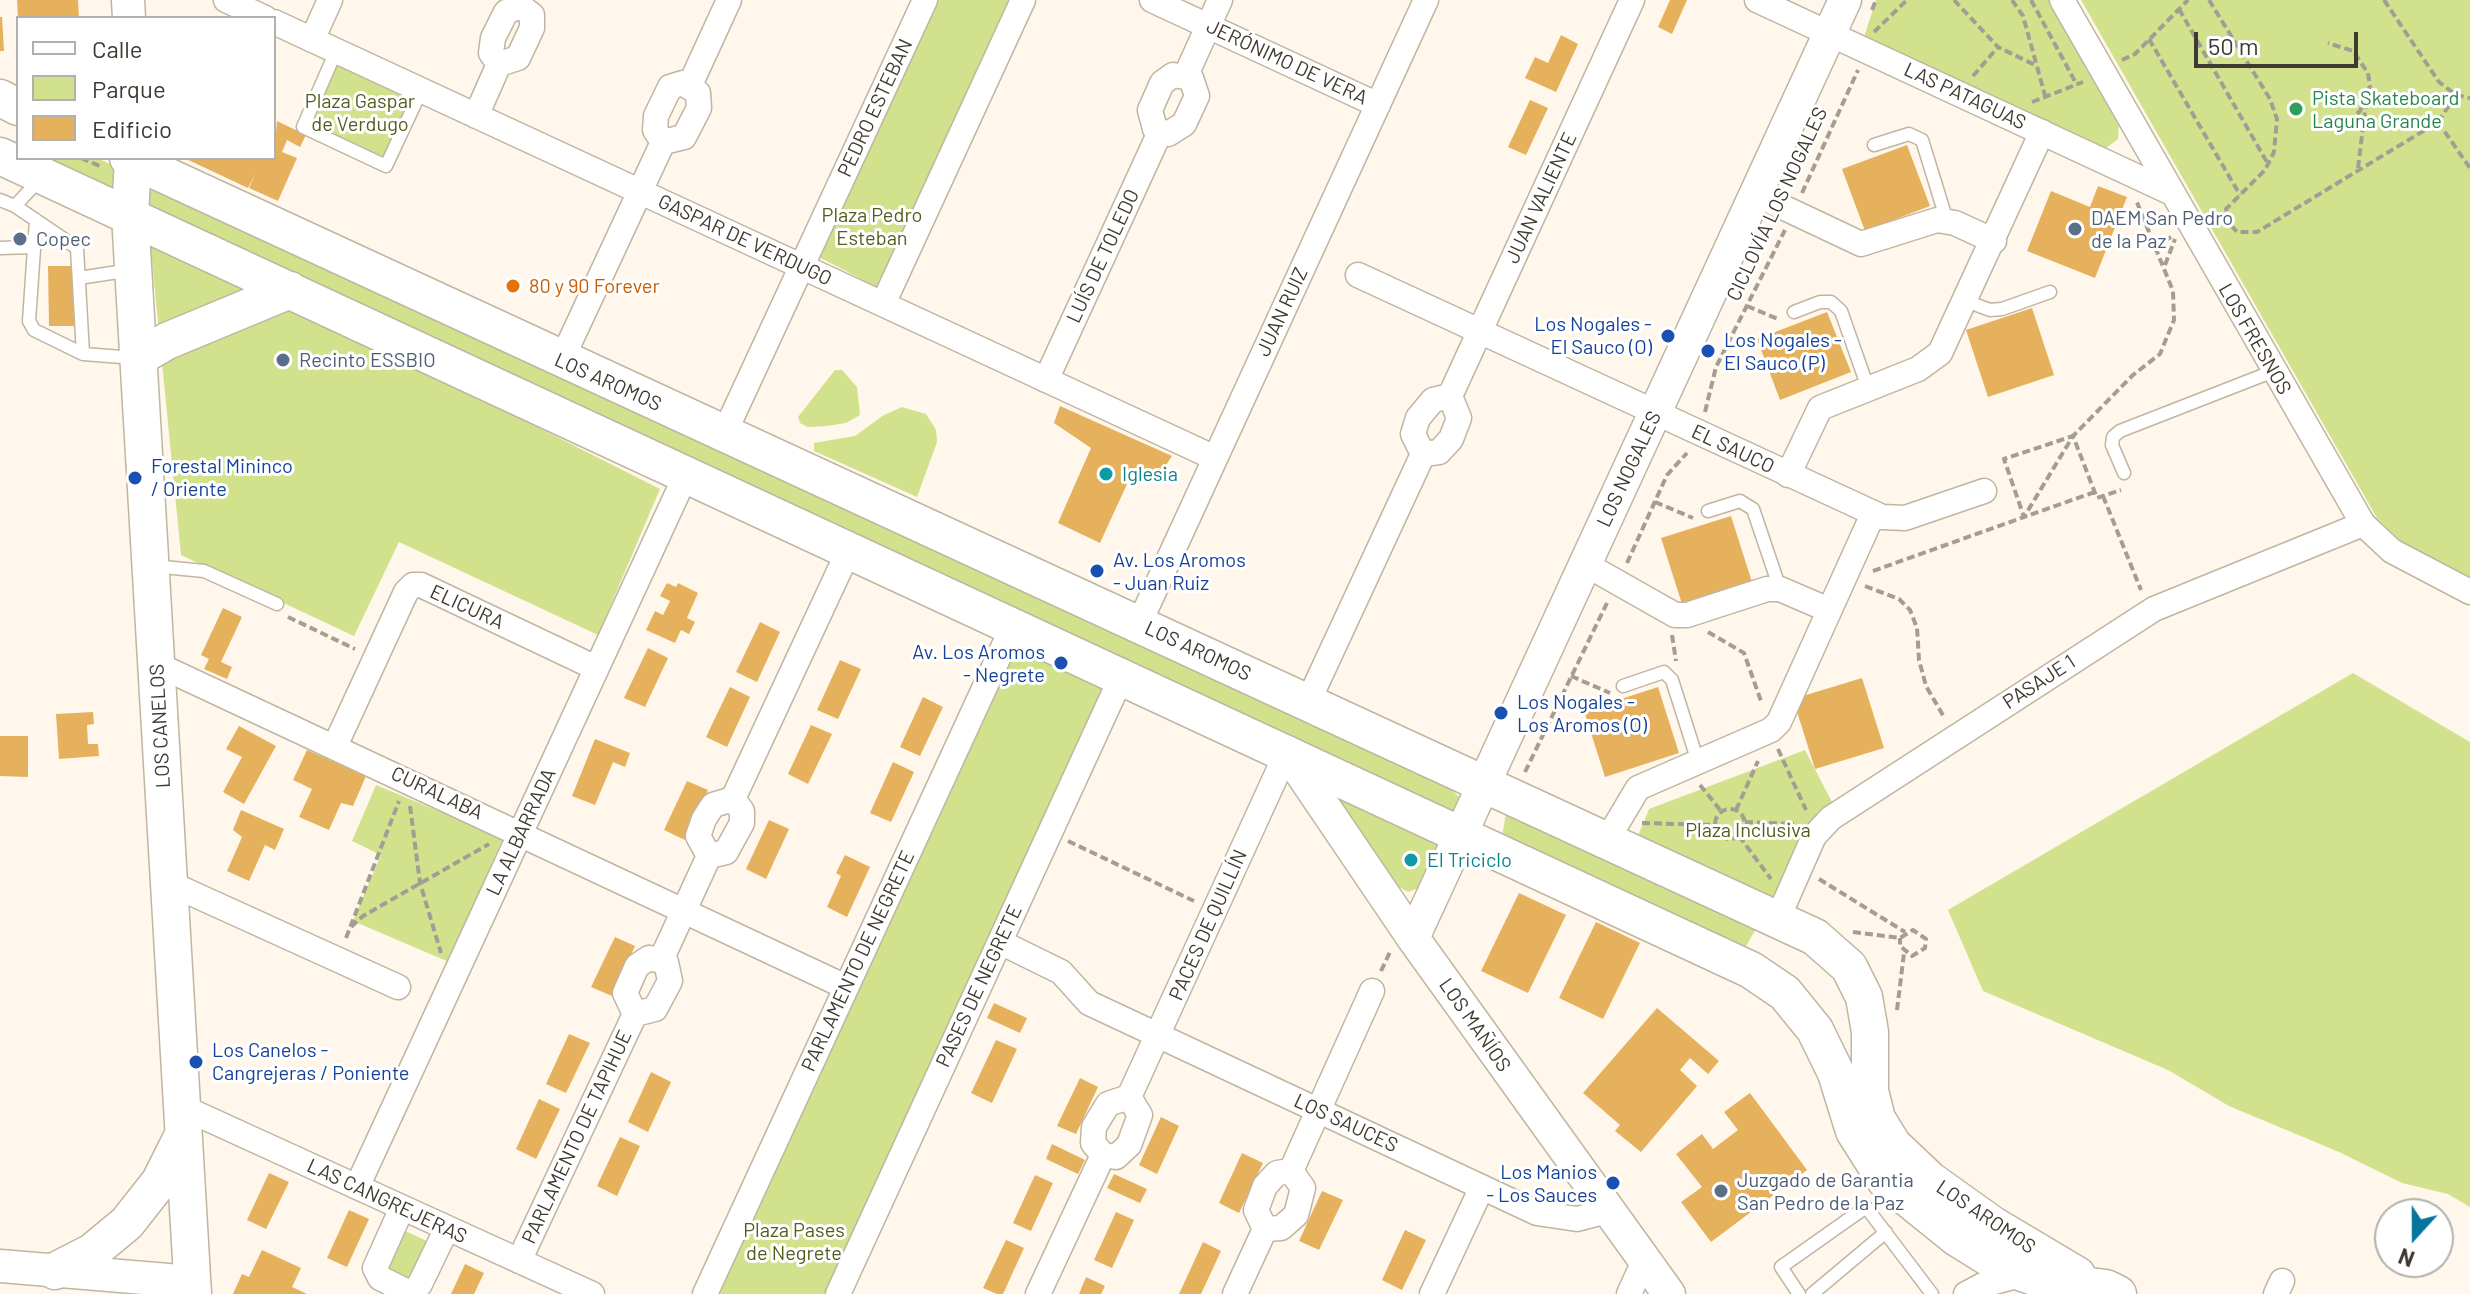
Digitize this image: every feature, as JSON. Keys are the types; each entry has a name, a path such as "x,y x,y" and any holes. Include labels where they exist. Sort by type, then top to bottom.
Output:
{"main road":[{"name":"LOS AROMOS","path":"0,156 1751,970 1785,993 1815,1030 1836,1073 1854,1131 1885,1180 1957,1238 1991,1260 2024,1274 2112,1291"},
{"name":"LOS CANELOS","path":"132,160 130,215 193,1288"},
{"name":"LOS AROMOS","path":"134,160 561,361 1498,790 1611,831 1782,908 1828,946 1849,967 1857,982 1869,1014 1872,1103 1893,1145 1930,1180 1993,1225 2055,1264 2112,1291"},
{"path":"138,358 167,341 290,290"},
{"path":"583,428 604,380"},
{"path":"1012,628 1036,576"},
{"path":"1751,970 1782,908"},
{"path":"55,1271 92,1252 127,1223 160,1181 183,1121"}],"street":[{"path":"226,0 261,16"},
{"path":"312,40 330,0"},
{"path":"690,85 729,0"},
{"name":"PEDRO ESTEBAN","path":"724,434 925,0"},
{"path":"883,304 1023,0"},
{"name":"JERÓNIMO DE VERA","path":"1152,0 1378,105"},
{"path":"1186,75 1220,0"},
{"name":"JUAN RUIZ","path":"1139,624 1426,0"},
{"name":"JUAN VALIENTE","path":"1450,396 1632,0"},
{"name":"LAS PATAGUAS","path":"1757,0 1829,33 1871,48 2172,193"},
{"name":"LOS FRESNOS","path":"2062,0 2363,524 2392,551 2470,592"},
{"path":"476,116 499,64 513,61 521,55 533,24 527,4"},
{"name":"LOS NOGALES","path":"1413,938 1461,833 1498,790 1585,564 1829,33 1860,15"},
{"name":"GASPAR DE VERDUGO","path":"276,23 1215,458"},
{"path":"1186,75 1194,83 1197,96 1184,124 1175,133 1160,132 1151,123 1150,110 1167,78 1186,75"},
{"path":"663,142 654,123 666,92 676,84 690,85"},
{"path":"663,142 678,141 689,132 700,101 690,85"},
{"name":"LUÍS DE TOLEDO","path":"1046,380 1160,132"},
{"path":"1788,475 1820,408 1934,360 1945,346 2042,132"},
{"path":"561,361 663,142"},
{"path":"1755,194 1861,244 1937,220 1947,221 1994,241"},
{"name":"EL SAUCO","path":"1358,275 1873,514 1905,518 1984,491"},
{"path":"1450,396 1458,409 1457,427 1444,449 1423,454 1413,434 1418,418 1433,400 1450,396"},
{"path":"1308,702 1423,454"},
{"name":"LA ALBARRADA","path":"357,1187 685,477"},
{"path":"1611,831 1638,788 1771,730 1779,722 1873,514"},
{"name":"PASAJE 1","path":"1782,908 1822,826 1955,737 2154,609 2363,524"},
{"name":"PARLAMENTO DE TAPIHUE","path":"709,856 698,836 704,819 713,805 733,799 848,552"},
{"path":"1585,564 1676,614 1767,589 1780,589 1829,610"},
{"name":"ELICURA","path":"335,746 406,592 417,585 596,668"},
{"name":"PARLAMENTO DE NEGRETE","path":"705,1294 1012,628"},
{"name":"CURALABA","path":"156,664 521,832 846,987"},
{"name":"PASES DE NEGRETE","path":"838,1294 1121,678"},
{"name":"PACES DE QUILLÍN","path":"1103,1155 1093,1143 1094,1127 1108,1104 1129,1097 1287,752"},
{"name":"LOS MAÑÍOS","path":"1287,752 1413,938 1669,1294"},
{"name":"PARLAMENTO DE TAPIHUE","path":"709,856 726,852 742,823 742,811 733,799"},
{"name":"PARLAMENTO DE TAPIHUE","path":"662,958 709,856"},
{"path":"169,883 398,987"},
{"name":"LOS SAUCES","path":"1000,942 1061,972 1089,1003 1482,1187 1550,1217 1577,1219 1608,1211"},
{"name":"PARLAMENTO DE TAPIHUE","path":"635,1014 625,993 633,973 642,961 662,958"},
{"name":"PARLAMENTO DE TAPIHUE","path":"635,1014 649,1013 660,1003 671,974 662,958"},
{"path":"1291,1171 1372,991"},
{"name":"PARLAMENTO DE TAPIHUE","path":"519,1261 635,1014"},
{"path":"1038,1294 1103,1155 1116,1157 1129,1145 1140,1115 1129,1097"},
{"name":"LAS CANGREJERAS","path":"183,1121 357,1187 592,1294"},
{"path":"1265,1229 1256,1210 1265,1186 1277,1173 1291,1171"},
{"path":"1265,1229 1281,1228 1296,1215 1303,1188 1291,1171"},
{"path":"1432,1294 1482,1187"},
{"path":"402,1208 375,1268 380,1278 406,1291 415,1290 420,1284 447,1228"},
{"path":"1235,1294 1265,1229"},
{"path":"1629,1294 1644,1261"},
{"path":"0,1266 193,1288"},
{"path":"1966,1294 1983,1285 2024,1274"}],"lane":[{"path":"336,51 303,127 386,166 421,91"},
{"path":"1874,145 1909,134 1922,140 1947,221"},
{"path":"15,206 43,176"},
{"path":"0,200 15,206 77,248 83,354"},
{"path":"36,220 29,321 34,330 83,354 138,358"},
{"path":"0,248 34,247"},
{"path":"79,278 133,270"},
{"path":"1966,301 1990,310 2002,309 2050,292"},
{"path":"1794,312 1820,302 1831,302 1841,311 1868,388"},
{"path":"2124,473 2112,445 2113,437 2120,431 2274,371"},
{"path":"1708,511 1740,501 1753,509 1780,589"},
{"path":"150,566 204,571 277,604"},
{"path":"1623,686 1664,672 1672,680 1692,764"},
{"path":"1799,1294 1781,1267 1866,1207 1932,1294"},
{"path":"1812,1294 1886,1232"}],"path":[{"path":"1872,76 1871,48 1860,15 1876,0"},
{"name":"CICLOVÍA LOS NOGALES","path":"1498,790 1571,676 1667,475 1686,455 1716,367 1793,213 1871,48 1879,24 1907,0"},
{"path":"1954,0 1998,47 2037,66"},
{"path":"2012,0 2023,16 2046,99"},
{"path":"2031,0 2077,85"},
{"path":"2025,102 2046,99 2135,54 2188,0"},
{"path":"2209,0 2274,109 2276,141 2268,164 2258,180 2229,204 2228,222 2244,234 2257,232 2438,122 2456,95"},
{"path":"2384,0 2439,82 2456,95 2470,98"},
{"path":"2179,9 2268,164"},
{"path":"2149,39 2240,195"},
{"path":"2328,43 2353,51 2362,61 2370,86 2358,168"},
{"path":"1985,84 1971,78 1998,47"},
{"path":"2324,126 2350,120 2367,100"},
{"path":"2438,122 2470,168"},
{"path":"2024,517 2073,436 2133,375 2155,360 2167,341 2174,320 2173,291 2135,198"},
{"path":"2164,267 2177,234"},
{"path":"1747,306 1788,323 1793,320 1794,312"},
{"path":"2073,436 2097,498 2129,487 2124,473"},
{"path":"2024,517 2004,459 2073,436"},
{"path":"1955,737 1926,686 1919,660 1917,628 1910,610 1899,599 1860,584 1871,572 2095,492"},
{"path":"2103,496 2136,582 2154,609"},
{"path":"1655,502 1693,518 1708,511"},
{"path":"277,604 290,620 376,659"},
{"path":"1664,672 1674,668 1678,656 1668,623 1676,614 1744,653 1793,787 1809,814 1822,826"},
{"path":"1571,676 1611,693 1623,686"},
{"path":"1736,810 1771,730"},
{"path":"1692,764 1721,811"},
{"path":"407,780 420,883 451,984"},
{"path":"337,959 407,780"},
{"path":"1721,811 1736,810"},
{"path":"1736,810 1745,822"},
{"path":"1715,825 1721,811"},
{"path":"1745,822 1822,826"},
{"path":"1739,836 1745,822"},
{"path":"1611,831 1715,825"},
{"path":"1715,825 1723,838 1739,836"},
{"path":"351,927 491,843 521,832"},
{"path":"1050,832 1214,910"},
{"path":"1739,836 1782,908"},
{"path":"1800,867 1905,932"},
{"path":"1843,930 1900,938"},
{"path":"1900,938 1905,932 1913,930 1926,939 1920,954 1904,953"},
{"path":"1895,1021 1904,953 1900,938"}],"green space":[{"name":"Plaza Pedro Esteban","path":"935,0 1016,0 884,291 817,256"},
{"path":"1876,0 2050,0 2119,120 2118,139 2105,149 1864,37"},
{"path":"2081,0 2470,0 2470,585 2420,559 2377,518"},
{"name":"Plaza Gaspar de Verdugo","path":"334,61 415,99 386,163 304,126"},
{"path":"29,160 101,160 1450,788 1461,799 1455,815"},
{"name":"Recinto ESSBIO","path":"149,231 660,489 598,635 399,542 354,636 181,555"},
{"path":"835,370 842,370 857,387 860,415 846,423 827,426 808,427 800,423 798,417"},
{"path":"902,407 926,414 936,430 937,442 917,497 814,451 814,443 855,436 884,415"},
{"name":"Plaza Pases de Negrete","path":"1017,637 1109,681 827,1294 712,1294"},
{"path":"2353,673 2470,742 2470,1207 2448,1194 2402,1183 2339,1152 2229,1106 2168,1070 1983,991 1948,910"},
{"name":"Plaza Inclusiva","path":"1805,750 1833,804 1812,827 1771,899 1636,841 1649,809"},
{"path":"376,785 503,838 449,962 353,921 381,855 352,841"},
{"path":"1338,796 1432,834 1439,846 1419,888 1408,892 1391,882 1336,800"},
{"path":"1508,801 1758,925 1745,948 1502,837"},
{"path":"399,1228 431,1243 412,1281 381,1266"}],"building":[{"path":"17,0 78,0 79,16 18,16"},
{"path":"1670,0 1687,0 1672,34 1658,27"},
{"path":"2,17 4,51 0,51"},
{"path":"1561,35 1578,44 1556,92 1525,78 1535,57 1548,63"},
{"path":"1530,100 1548,108 1526,155 1508,147"},
{"path":"277,121 306,135 300,147 287,140 282,152 297,158 278,201 249,188 255,174 248,188 188,160 276,160"},
{"path":"1907,145 1930,206 1865,231 1842,169"},
{"name":"DAEM San Pedro de la Paz","path":"2098,186 2127,197 2095,278 2027,251 2051,191 2090,207"},
{"path":"48,266 77,266 78,326 49,326"},
{"path":"2032,308 2054,375 1988,397 1966,330"},
{"path":"1827,312 1851,372 1780,400 1757,339"},
{"name":"Iglesia","path":"1060,406 1172,456 1159,476 1133,471 1100,543 1058,523 1091,448 1054,423"},
{"path":"1731,516 1752,582 1682,604 1661,538"},
{"path":"667,583 676,587 678,583 698,593 687,618 695,622 689,634 681,630 675,643 646,630 655,611 663,615 670,601 660,596"},
{"path":"223,608 242,617 221,662 232,667 227,679 204,669 209,659 201,655"},
{"path":"760,622 780,632 757,682 736,672"},
{"path":"648,648 668,658 645,707 624,698"},
{"path":"840,660 861,669 838,719 817,710"},
{"path":"1862,678 1884,748 1815,769 1793,699"},
{"path":"730,687 750,697 727,747 706,737"},
{"path":"1658,687 1679,753 1605,777 1584,711"},
{"path":"923,697 943,707 920,756 900,747"},
{"path":"93,712 94,724 87,725 88,744 98,744 99,756 59,759 56,714"},
{"path":"811,725 832,734 808,784 788,774"},
{"path":"239,726 276,746 244,804 223,792 242,757 226,749"},
{"path":"0,736 28,736 28,777 0,776"},
{"path":"595,739 630,753 625,767 613,762 595,805 572,796"},
{"path":"307,750 366,776 353,806 341,803 329,830 299,817 312,789 293,780"},
{"path":"893,762 914,772 891,822 870,813"},
{"path":"687,781 708,790 685,840 664,830"},
{"path":"241,810 284,829 275,850 265,845 249,881 227,871 242,837 233,830"},
{"path":"769,820 789,829 766,879 746,869"},
{"path":"845,855 870,867 847,917 827,907 841,876 836,873"},
{"path":"1519,893 1566,915 1528,993 1481,971"},
{"path":"1596,922 1640,943 1603,1019 1559,998"},
{"path":"615,937 635,946 612,996 591,987"},
{"path":"994,1003 1027,1018 1020,1033 987,1018"},
{"path":"1657,1008 1719,1061 1708,1074 1690,1058 1680,1070 1697,1086 1641,1152 1615,1131 1620,1125 1583,1093"},
{"path":"569,1034 590,1043 566,1093 546,1084"},
{"path":"996,1040 1017,1049 992,1103 971,1093"},
{"path":"651,1072 671,1082 648,1132 628,1122"},
{"path":"1080,1078 1098,1087 1076,1134 1057,1126"},
{"path":"1750,1093 1807,1170 1711,1242 1681,1202 1702,1187 1676,1154 1702,1134 1713,1149 1738,1130 1724,1112"},
{"path":"539,1099 560,1109 536,1159 516,1149"},
{"path":"1161,1117 1179,1126 1157,1174 1139,1165"},
{"path":"620,1137 640,1146 617,1196 597,1186"},
{"path":"1052,1144 1085,1160 1078,1174 1046,1159"},
{"path":"1242,1153 1263,1163 1239,1213 1219,1203"},
{"path":"269,1173 289,1182 266,1229 247,1220"},
{"path":"1114,1174 1147,1189 1140,1203 1107,1188"},
{"path":"1035,1175 1053,1183 1031,1231 1013,1223"},
{"path":"1322,1191 1343,1200 1319,1250 1299,1241"},
{"path":"349,1210 369,1219 347,1267 327,1258"},
{"path":"1116,1212 1134,1220 1112,1268 1094,1260"},
{"path":"1405,1230 1426,1240 1402,1290 1382,1280"},
{"path":"1006,1240 1024,1248 1003,1294 997,1294 983,1288"},
{"path":"1203,1242 1221,1251 1201,1294 1179,1294"},
{"path":"262,1250 301,1268 292,1287 307,1294 233,1294 242,1274 249,1277"},
{"path":"465,1264 484,1273 474,1294 451,1294"},
{"path":"1086,1277 1105,1286 1101,1294 1079,1294"}],"place":[{"name":"Pista Skateboard Laguna Grande","path":"2296,109"},
{"name":"DAEM San Pedro de la Paz","path":"2075,229"},
{"name":"Copec","path":"20,239"},
{"name":"80 y 90 Forever","path":"513,286"},
{"name":"Los Nogales - El Sauco (O)","path":"1668,336"},
{"name":"Los Nogales - El Sauco (P)","path":"1708,351"},
{"name":"Recinto ESSBIO","path":"283,360"},
{"name":"Iglesia","path":"1106,474"},
{"name":"Forestal Mininco / Oriente","path":"135,478"},
{"name":"Av. Los Aromos - Juan Ruiz","path":"1097,571"},
{"name":"Av. Los Aromos - Negrete","path":"1061,663"},
{"name":"Los Nogales - Los Aromos (O)","path":"1501,713"},
{"name":"El Triciclo","path":"1411,860"},
{"name":"Los Canelos - Cangrejeras / Poniente","path":"196,1062"},
{"name":"Los Manios - Los Sauces","path":"1613,1183"},
{"name":"Juzgado de Garantia San Pedro de la Paz","path":"1721,1191"}]}
